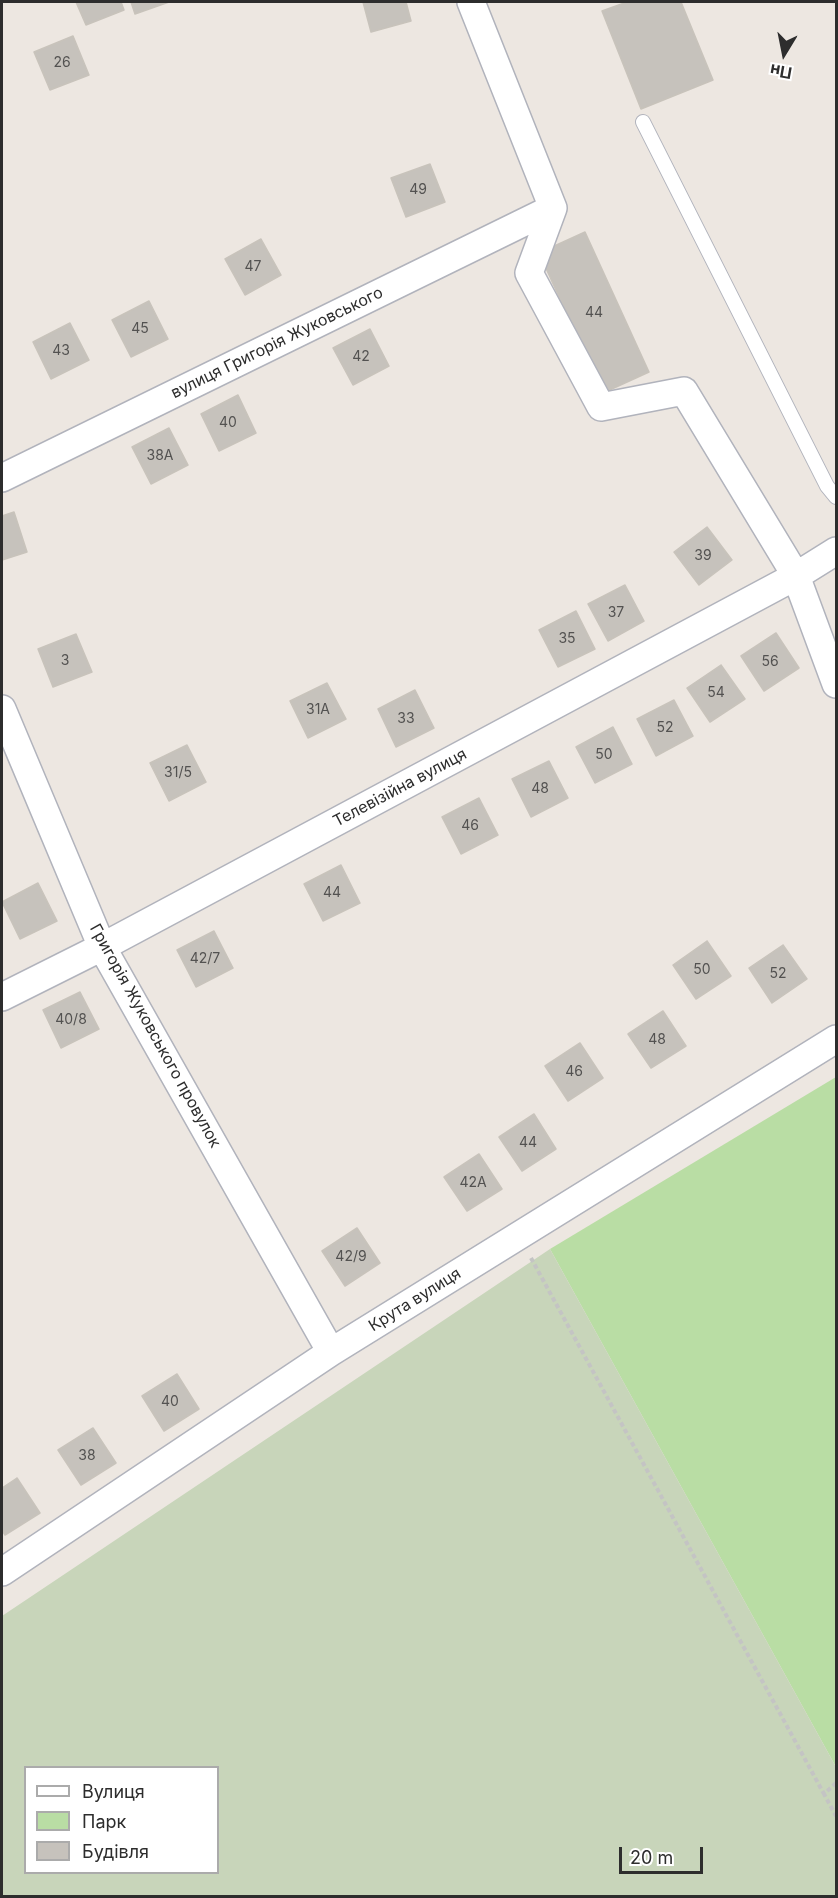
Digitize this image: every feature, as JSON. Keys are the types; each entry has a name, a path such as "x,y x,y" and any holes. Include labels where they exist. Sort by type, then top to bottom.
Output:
{"street":[{"path":"471,2 553,208 529,273 601,407 684,391 796,576 837,684"},
{"name":"вулиця Григорія Жуковського","path":"2,478 553,208"},
{"name":"Телевізійна вулиця","path":"2,997 796,576 837,551"},
{"name":"Григорія Жуковського провулок","path":"2,709 102,946 331,1352"},
{"name":"Крута вулиця","path":"2,1572 331,1352 837,1039"}],"lane":[{"path":"643,122 827,486 837,497"}],"path":[{"path":"519,1236 837,1816"},
{"path":"824,1794 837,1784"}],"green space":[{"path":"836,1077 836,1767 550,1249"},
{"path":"550,1249 836,1767 836,1896 2,1896 2,1616"}],"building":[{"path":"76,2 121,2 124,10 86,25"},
{"path":"131,2 169,2 135,14"},
{"path":"363,2 406,2 411,21 371,32"},
{"path":"627,2 681,2 713,80 641,109 602,11"},
{"path":"73,36 89,75 50,90 34,52"},
{"path":"430,164 445,202 406,217 391,178"},
{"path":"585,232 649,372 603,393 539,253"},
{"path":"261,239 281,275 245,295 225,259"},
{"path":"149,301 168,339 131,357 112,320"},
{"path":"70,323 89,360 51,379 33,342"},
{"path":"370,329 389,366 353,385 333,348"},
{"path":"238,395 256,433 219,451 201,414"},
{"path":"169,428 188,465 151,484 132,447"},
{"path":"14,512 27,552 2,560 2,516"},
{"path":"707,527 732,560 699,585 674,552"},
{"path":"625,585 644,621 608,641 588,604"},
{"path":"576,611 595,649 558,667 539,630"},
{"path":"776,633 799,668 764,691 741,656"},
{"path":"76,634 92,672 53,687 38,649"},
{"path":"721,665 745,699 710,722 687,688"},
{"path":"327,683 346,719 308,738 290,701"},
{"path":"415,690 434,728 396,747 378,709"},
{"path":"674,700 693,736 656,756 637,719"},
{"path":"613,727 632,764 595,783 576,747"},
{"path":"187,745 206,782 169,801 150,763"},
{"path":"549,761 568,798 531,817 512,779"},
{"path":"479,798 498,835 461,854 442,817"},
{"path":"341,865 360,903 323,921 304,884"},
{"path":"38,883 57,921 20,939 2,902"},
{"path":"214,931 233,968 196,987 177,950"},
{"path":"707,941 731,976 696,999 673,965"},
{"path":"783,945 807,979 772,1003 749,968"},
{"path":"80,992 99,1029 61,1048 43,1010"},
{"path":"663,1011 686,1046 651,1068 628,1034"},
{"path":"580,1043 603,1078 568,1101 545,1066"},
{"path":"534,1114 556,1149 522,1171 499,1137"},
{"path":"479,1154 502,1189 467,1211 444,1177"},
{"path":"357,1228 380,1263 345,1286 322,1251"},
{"path":"177,1374 199,1409 164,1431 142,1396"},
{"path":"93,1428 116,1463 81,1485 58,1450"},
{"path":"17,1478 40,1513 5,1535 2,1530 2,1488"}]}
